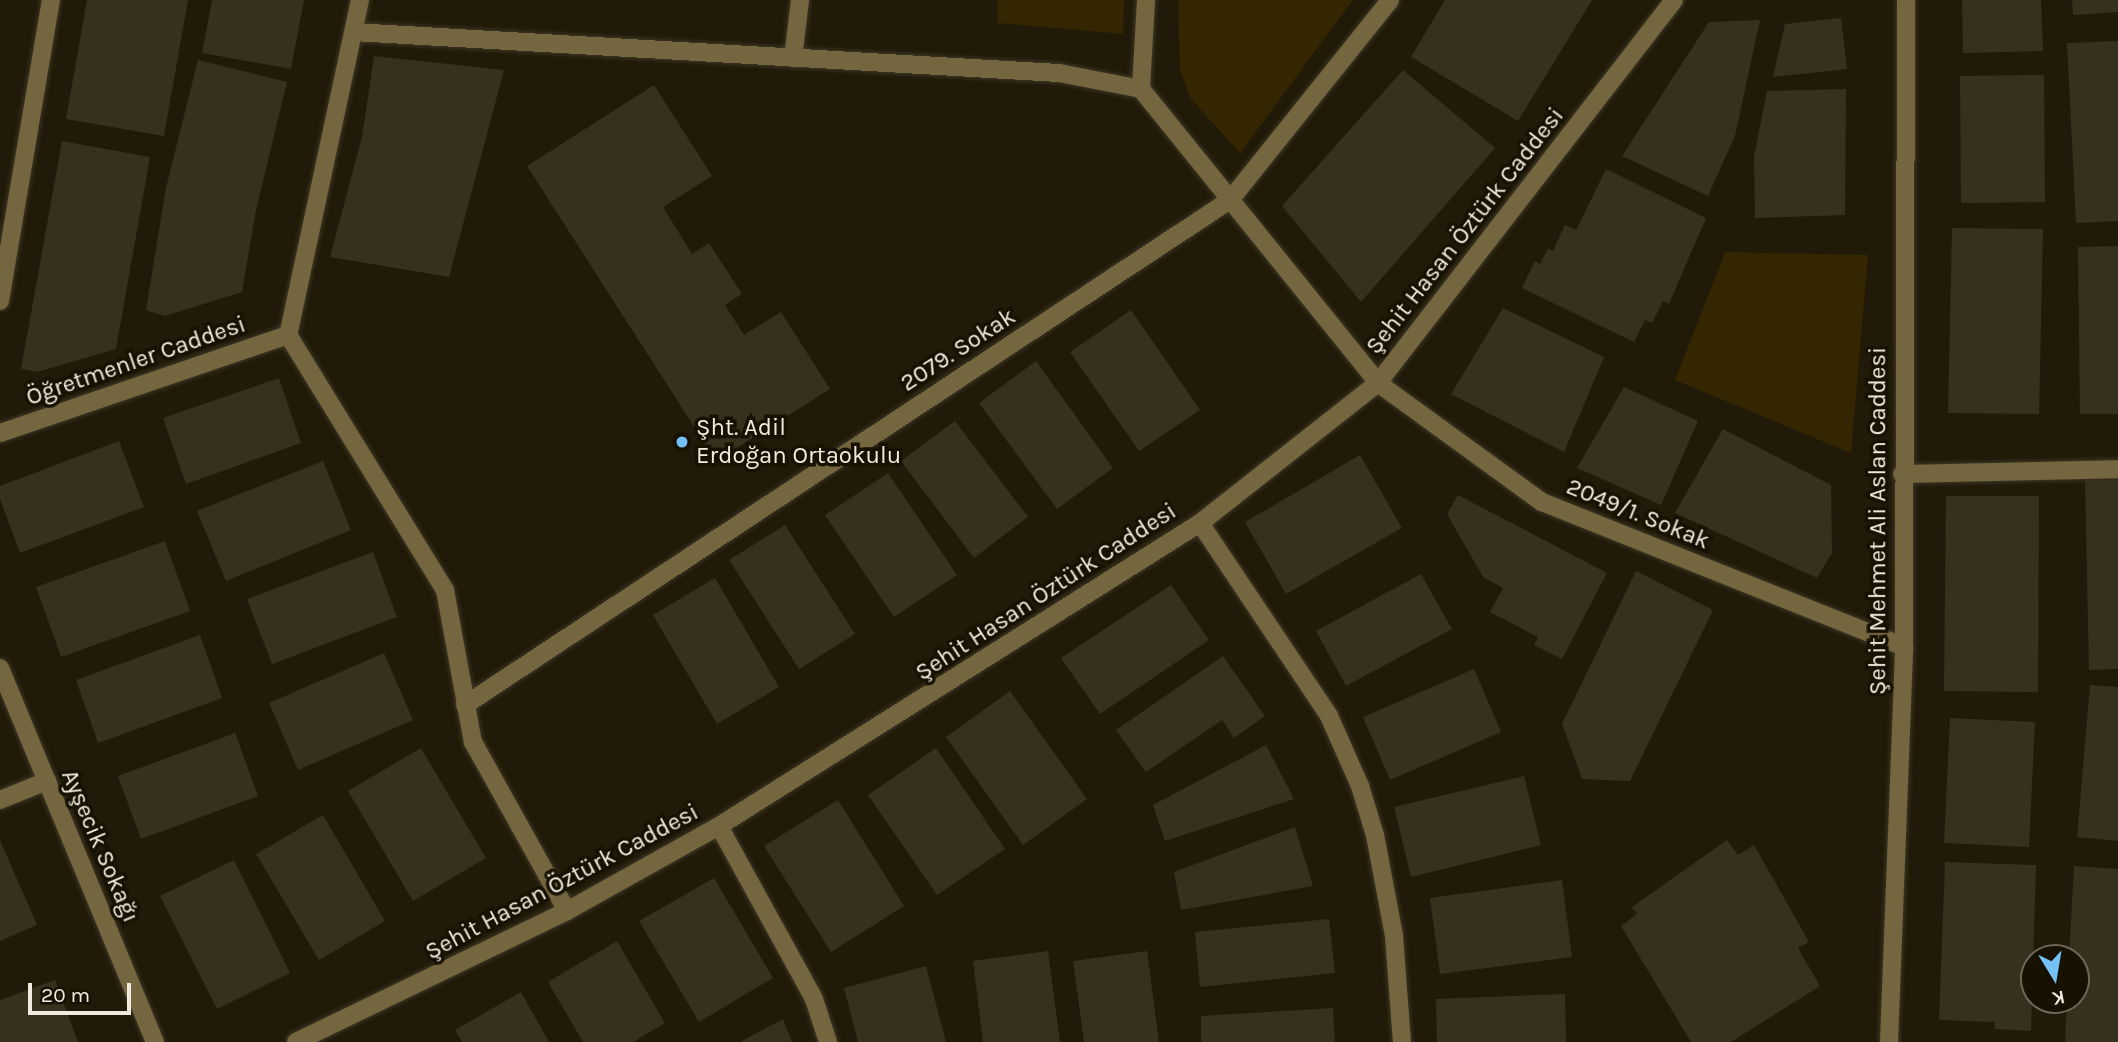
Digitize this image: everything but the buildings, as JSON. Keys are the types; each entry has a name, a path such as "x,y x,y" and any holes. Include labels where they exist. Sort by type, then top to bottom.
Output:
{"street":[{"path":"0,301 51,0"},
{"path":"360,0 288,335 445,590 473,742 567,911"},
{"path":"793,58 800,0"},
{"path":"354,32 1059,74 1141,89 1146,0"},
{"name":"2079. Sokak","path":"465,705 1230,200 1390,0"},
{"name":"Şehit Hasan Öztürk Caddesi","path":"296,1042 567,911 719,827 1200,523 1378,383 1674,0"},
{"name":"Şehit Mehmet Ali Aslan Caddesi","path":"1889,1042 1904,647 1902,474 1906,0"},
{"name":"2049/1. Sokak","path":"1141,89 1378,383 1542,502 1904,647"},
{"name":"Öğretmenler Caddesi","path":"0,433 288,335"},
{"path":"1902,474 2118,470"},
{"path":"1200,523 1329,716 1360,786 1375,835 1394,936 1402,1042"},
{"name":"Ayşecik Sokağı","path":"0,668 155,1042"},
{"path":"0,800 47,781"},
{"path":"719,827 814,999 828,1042"}],"shaded area":[{"path":"998,0 1124,0 1123,34 997,23"},
{"path":"1178,0 1353,0 1240,153 1190,98 1180,69"},
{"path":"1725,252 1868,255 1851,453 1675,380"}],"place":[{"name":"Şht. Adil Erdoğan Ortaokulu","path":"682,442"}]}
